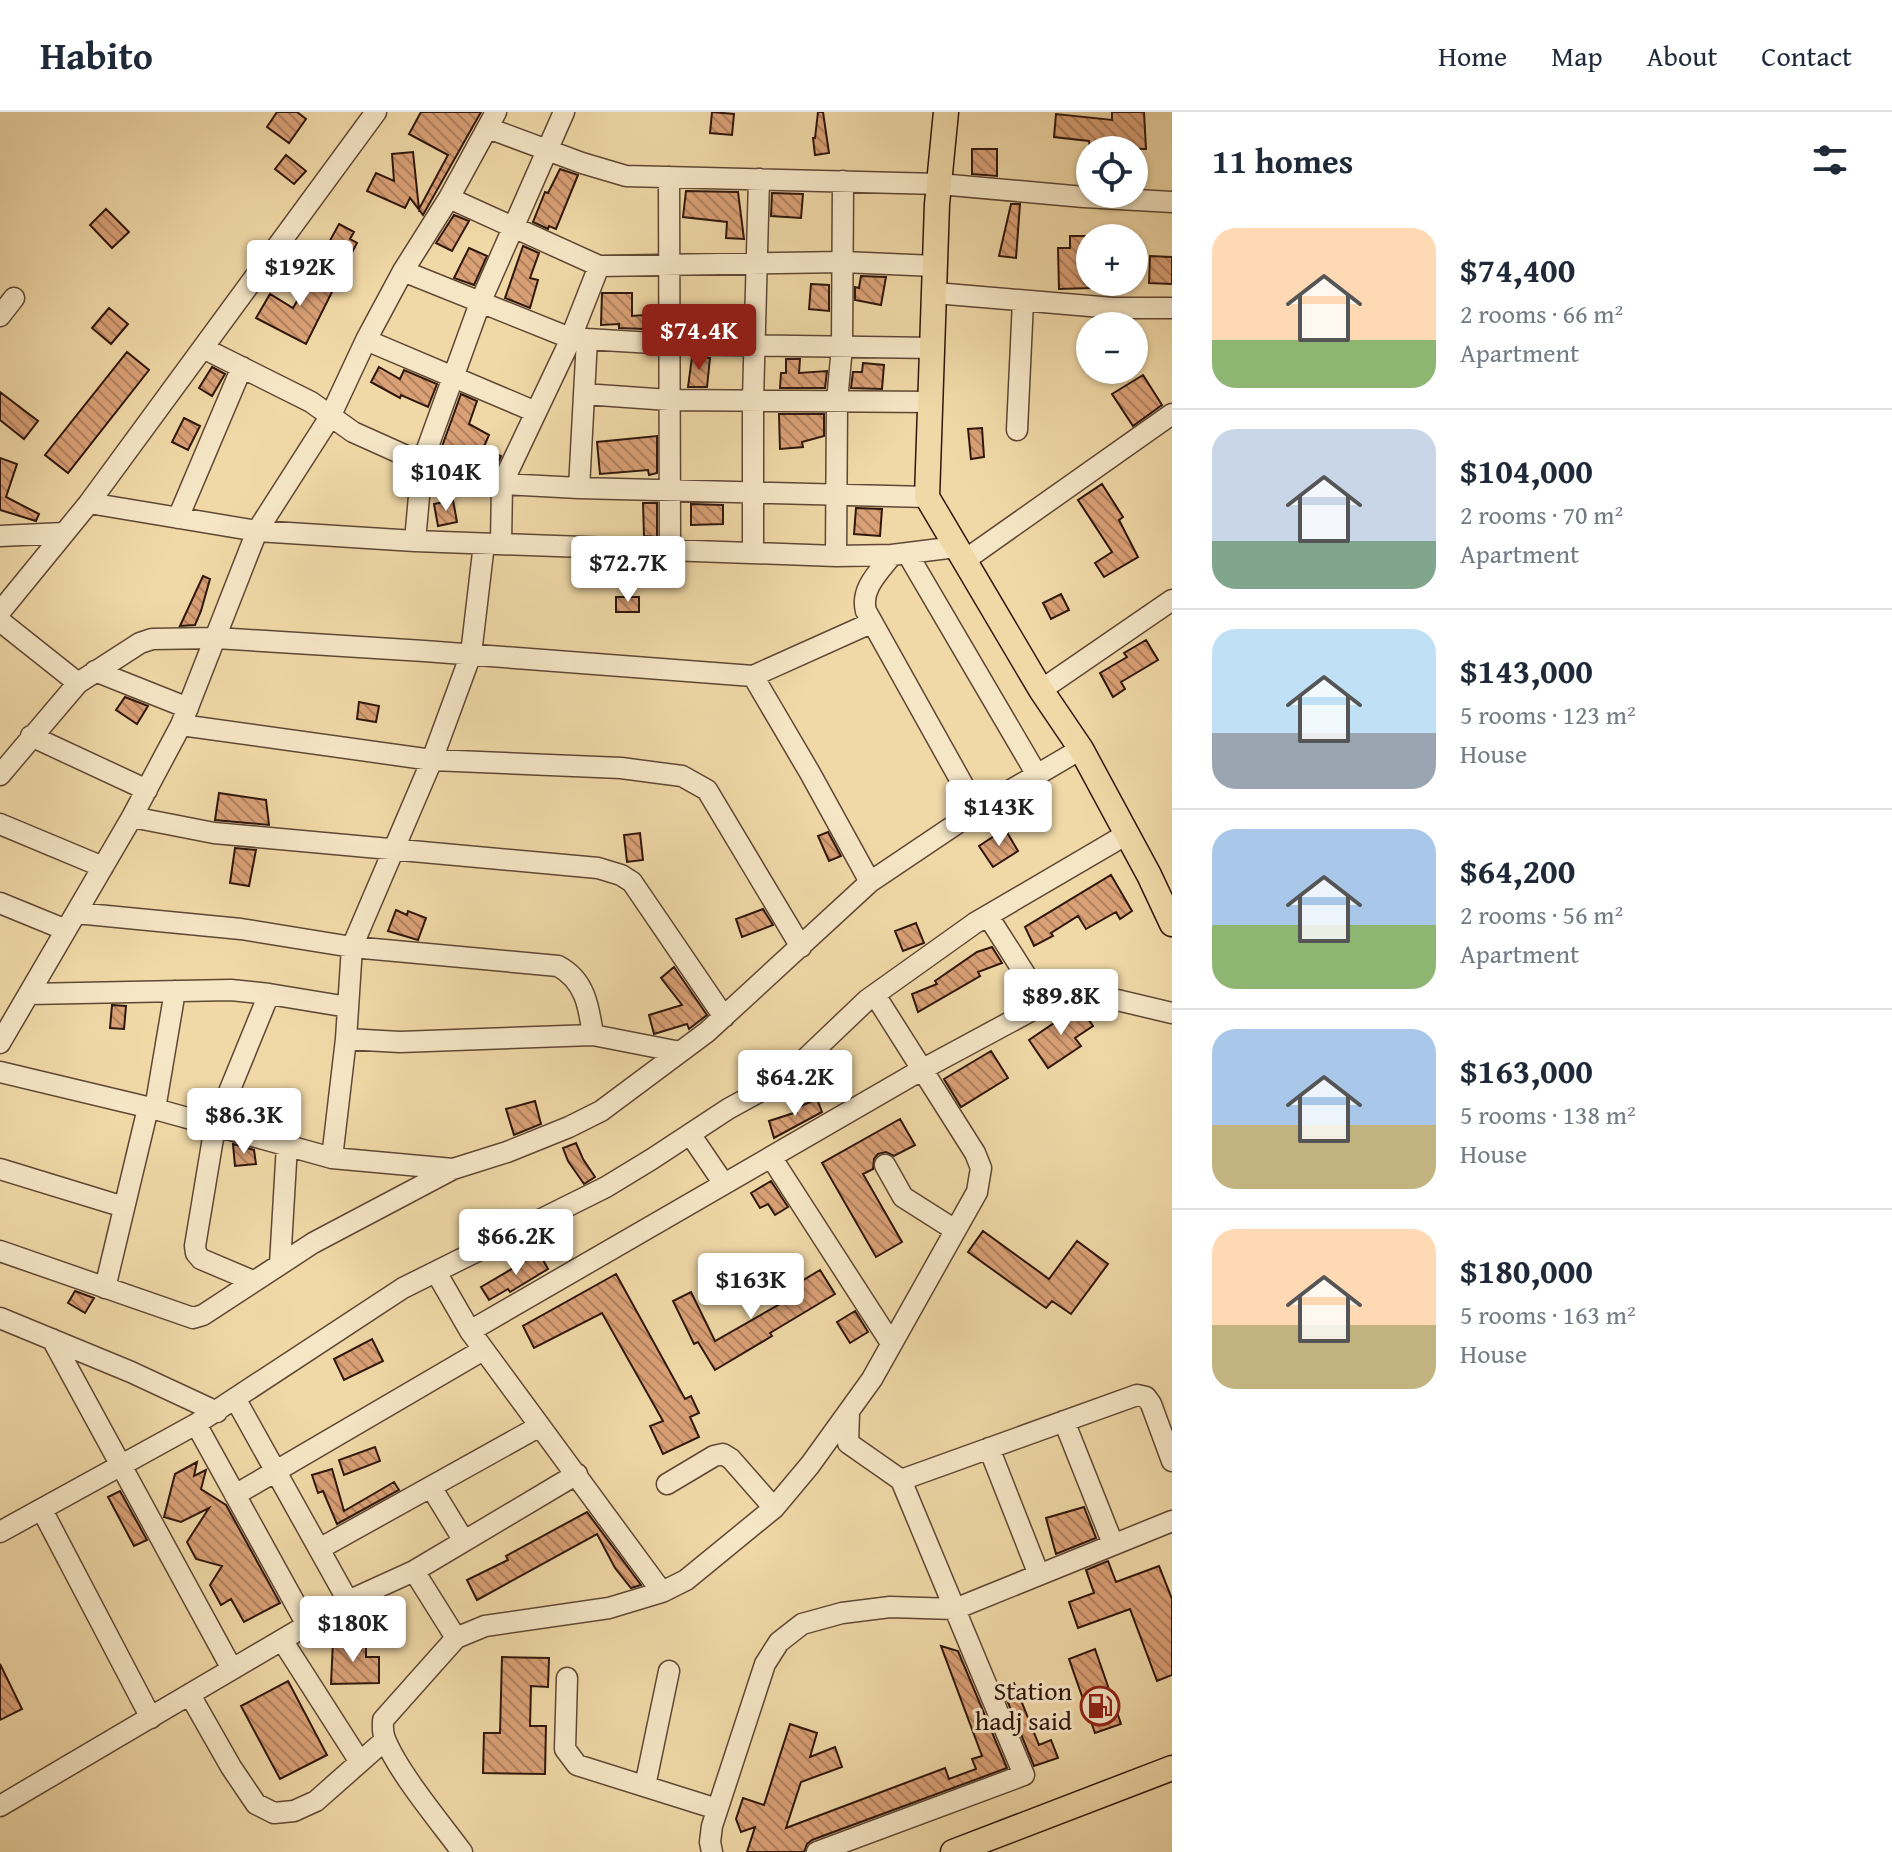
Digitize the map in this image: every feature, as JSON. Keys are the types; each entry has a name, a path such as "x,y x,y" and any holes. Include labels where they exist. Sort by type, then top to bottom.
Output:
{"main road":[{"path":"946,112 939,184 927,497 1041,690 1081,749 1172,924"},
{"path":"953,1852 1172,1768"}],"street":[{"path":"0,612 89,503 376,112"},
{"path":"415,541 422,463 480,303 564,112"},
{"path":"0,1043 132,817 185,716 257,531 330,417 403,271 449,198 492,120 547,150 626,176 939,184 1172,202"},
{"path":"669,177 670,550"},
{"path":"753,551 753,400 759,179"},
{"path":"836,556 843,181"},
{"path":"449,198 599,266 843,262 935,266"},
{"path":"332,1158 346,1039 352,947 432,760 471,654 502,484 536,412 579,338 599,266"},
{"path":"403,271 480,303 579,338 669,344 933,348"},
{"path":"935,293 1113,308 1172,308"},
{"path":"0,316 14,298"},
{"path":"1017,430 1023,301"},
{"path":"579,338 584,394 579,488"},
{"path":"366,340 536,412"},
{"path":"203,348 311,402 353,432 459,476 502,484 579,488 927,497"},
{"path":"178,518 242,367"},
{"path":"584,394 669,400 931,402"},
{"path":"89,503 257,531 415,541 836,556 961,554 1172,414"},
{"path":"0,536 64,533"},
{"path":"900,554 864,597 866,611 977,810"},
{"path":"900,554 1037,775"},
{"path":"1041,690 1172,600"},
{"path":"0,621 86,677 185,716 432,760 621,768 682,776 707,790 801,947"},
{"path":"0,775 31,736 86,677 140,643 152,639 216,638 753,676 871,623"},
{"path":"753,676 870,882"},
{"path":"31,736 147,790"},
{"path":"0,1251 193,1318 203,1315 313,1243 453,1169 507,1152 590,1116 724,1017 870,882 977,810 1081,749"},
{"path":"132,817 214,833 598,868 621,875 632,882 724,1017"},
{"path":"0,824 103,867"},
{"path":"0,1532 217,1412 380,1303 606,1187 768,1087 802,1062 875,995 988,916 1127,834"},
{"path":"0,903 71,922 241,929 352,947 558,966 572,973 582,987 593,1035"},
{"path":"988,916 1044,1004"},
{"path":"29,994 231,990 348,1007"},
{"path":"105,1288 151,1109 175,991"},
{"path":"470,1331 923,1069 1064,993 1079,991 1172,1013"},
{"path":"253,1281 201,1259 196,1253 196,1235 215,1126 269,994"},
{"path":"462,1852 410,1781 385,1740 383,1720 456,1638 485,1626 609,1608 662,1592 686,1580 774,1508 810,1465 872,1379 977,1192 981,1168 875,995"},
{"path":"346,1039 400,1042 593,1035 680,1052"},
{"path":"0,1072 332,1158 453,1169"},
{"path":"690,1134 724,1184"},
{"path":"280,1264 287,1145"},
{"path":"771,1157 891,1343"},
{"path":"885,1165 903,1197 955,1230"},
{"path":"0,1169 124,1207"},
{"path":"436,1272 483,1350 662,1592"},
{"path":"0,1318 217,1412"},
{"path":"52,1339 232,1669"},
{"path":"235,1495 483,1350"},
{"path":"901,1480 1143,1395 1151,1404 1172,1461"},
{"path":"236,1400 348,1601"},
{"path":"817,1852 1024,1775 901,1480 848,1443 850,1411"},
{"path":"1064,1421 1113,1544"},
{"path":"196,1424 307,1625"},
{"path":"319,1549 540,1426"},
{"path":"989,1448 1039,1575"},
{"path":"667,1484 714,1456 723,1454 774,1508"},
{"path":"0,1806 348,1601 414,1571 577,1474"},
{"path":"431,1487 464,1541"},
{"path":"42,1510 151,1718"},
{"path":"712,1852 710,1842 717,1809 765,1664 779,1642 802,1624 842,1613 890,1607 955,1609 1172,1521"},
{"path":"414,1571 456,1638"},
{"path":"282,1640 360,1762"},
{"path":"645,1786 669,1671"},
{"path":"567,1678 564,1735 569,1757 577,1765 717,1809"},
{"path":"190,1695 256,1804 274,1813 294,1811 316,1801 385,1740"}],"building":[{"path":"277,112 297,112 306,119 289,143 267,127"},
{"path":"421,112 481,112 423,215 410,198 405,208 367,191 376,173 394,181 392,154 413,152 419,209 448,155 409,134"},
{"path":"712,112 734,114 732,135 710,133"},
{"path":"818,112 823,112 829,153 815,155 813,138"},
{"path":"1112,112 1144,112 1145,136 1076,136 1076,140 1054,137 1056,114 1112,120"},
{"path":"972,149 997,149 997,176 972,174"},
{"path":"286,155 306,171 294,184 275,169"},
{"path":"560,169 578,175 556,229 549,226 548,229 533,222 545,192 548,193"},
{"path":"686,191 738,192 744,239 726,238 727,222 683,217"},
{"path":"772,193 803,194 801,218 771,216"},
{"path":"1011,204 1020,204 1016,258 999,256"},
{"path":"106,209 129,232 112,248 90,225"},
{"path":"454,215 469,221 452,251 436,243"},
{"path":"339,224 354,232 350,239 357,243 349,258 327,246"},
{"path":"1070,236 1076,236 1076,288 1059,289 1058,248 1070,248"},
{"path":"523,246 539,253 530,278 538,280 530,308 505,298"},
{"path":"469,248 487,256 474,285 454,278"},
{"path":"1150,256 1172,257 1172,284 1149,283"},
{"path":"322,264 336,279 327,287 333,290 306,344 256,318 270,294 293,308 313,273"},
{"path":"861,276 886,277 881,305 855,300 855,287 859,288"},
{"path":"811,284 829,285 829,311 809,309"},
{"path":"602,293 632,293 632,316 644,315 644,329 619,328 619,324 601,325"},
{"path":"109,308 128,324 111,344 92,328"},
{"path":"127,352 149,370 68,473 45,455"},
{"path":"692,357 710,358 707,387 688,387"},
{"path":"786,359 800,359 799,373 827,371 825,388 780,388 781,373 786,373"},
{"path":"863,363 884,365 882,389 851,388 853,372 862,372"},
{"path":"212,367 225,374 212,396 199,388"},
{"path":"379,367 400,379 404,370 437,384 428,407 401,395 400,398 371,382"},
{"path":"1148,383 1162,405 1133,426 1112,394 1128,384"},
{"path":"0,392 38,421 24,439 0,420"},
{"path":"461,394 477,401 469,424 489,435 483,449 501,456 495,469 440,452"},
{"path":"779,414 824,414 824,436 802,442 803,447 780,449"},
{"path":"184,418 200,426 188,450 172,442"},
{"path":"982,428 984,457 971,459 968,429"},
{"path":"657,436 657,473 649,475 648,470 600,474 597,442"},
{"path":"0,458 17,464 6,497 39,514 36,521 0,510"},
{"path":"1102,484 1123,517 1119,520 1138,557 1104,577 1095,563 1112,552 1078,500"},
{"path":"453,500 457,522 438,526 434,504"},
{"path":"643,503 657,503 657,537 644,536"},
{"path":"691,504 723,505 723,524 691,525"},
{"path":"856,508 882,509 880,536 854,534"},
{"path":"203,576 210,579 195,625 180,626"},
{"path":"1061,594 1069,610 1051,619 1043,603"},
{"path":"616,597 639,597 639,612 616,612"},
{"path":"1146,640 1158,660 1121,682 1125,689 1113,697 1100,673 1127,657 1124,653"},
{"path":"125,697 148,706 137,724 116,710"},
{"path":"359,702 379,706 376,722 357,719"},
{"path":"219,793 266,800 269,825 215,820"},
{"path":"1005,829 1018,851 993,867 979,846"},
{"path":"828,832 841,856 829,861 818,836"},
{"path":"640,833 643,860 627,862 624,835"},
{"path":"235,848 256,850 249,886 230,883"},
{"path":"1111,875 1132,911 1120,919 1116,912 1086,929 1078,916 1051,933 1053,936 1034,946 1025,927"},
{"path":"763,909 773,925 742,937 736,919"},
{"path":"396,910 426,918 418,940 388,931"},
{"path":"916,923 924,943 903,951 895,931"},
{"path":"992,947 1002,963 978,972 980,976 918,1012 912,994 937,984 935,981 977,952"},
{"path":"674,967 707,1015 689,1029 687,1024 654,1034 649,1015 682,1005 661,978"},
{"path":"112,1005 126,1006 124,1029 110,1028"},
{"path":"1079,1006 1093,1026 1075,1038 1081,1046 1048,1068 1029,1040"},
{"path":"991,1051 1008,1078 961,1107 944,1079"},
{"path":"817,1099 822,1112 774,1138 769,1121 797,1112 796,1108"},
{"path":"250,1100 266,1110 258,1124 241,1116"},
{"path":"535,1101 541,1124 514,1135 506,1109"},
{"path":"900,1119 915,1145 894,1156 886,1152 878,1154 873,1169 863,1174 902,1242 876,1257 822,1163"},
{"path":"576,1143 595,1177 584,1184 563,1148"},
{"path":"233,1144 254,1150 256,1164 235,1166"},
{"path":"771,1181 788,1207 775,1215 768,1204 760,1208 751,1193"},
{"path":"983,1231 1049,1279 1077,1241 1108,1264 1071,1314 1052,1301 1046,1308 968,1252"},
{"path":"539,1253 548,1269 510,1292 508,1289 489,1300 481,1287"},
{"path":"820,1270 835,1294 715,1370 698,1342 694,1344 673,1301 691,1292 715,1341 801,1292 797,1284"},
{"path":"616,1274 685,1399 691,1396 699,1413 690,1417 699,1437 663,1454 650,1426 663,1421 602,1313 534,1348 523,1326"},
{"path":"75,1291 94,1298 85,1313 68,1303"},
{"path":"855,1311 868,1332 850,1343 837,1322"},
{"path":"372,1339 383,1361 344,1380 334,1359"},
{"path":"375,1447 380,1461 344,1475 339,1460"},
{"path":"197,1462 194,1476 206,1470 201,1489 226,1505 280,1603 244,1622 231,1599 221,1605 210,1585 222,1566 196,1559 187,1542 209,1508 181,1522 164,1517 175,1474"},
{"path":"332,1469 344,1511 394,1482 399,1490 337,1524 323,1491 318,1493 312,1475"},
{"path":"120,1491 147,1540 134,1546 108,1497"},
{"path":"1084,1507 1096,1538 1056,1554 1046,1518"},
{"path":"587,1512 641,1585 631,1588 615,1568 597,1534 477,1600 467,1580 508,1560 506,1556"},
{"path":"1108,1561 1116,1582 1159,1566 1172,1599 1172,1675 1157,1681 1130,1609 1078,1628 1069,1602 1094,1593 1086,1570"},
{"path":"333,1641 366,1641 366,1657 379,1657 379,1683 331,1684"},
{"path":"941,1646 958,1651 1007,1768 812,1840 804,1852 747,1852 755,1827 741,1832 736,1819 743,1798 764,1805 790,1724 817,1733 810,1757 835,1747 842,1767 801,1782 786,1828 945,1768 949,1779 976,1769 972,1759 982,1756"},
{"path":"1095,1649 1121,1724 1095,1733 1069,1659"},
{"path":"502,1657 549,1658 548,1687 531,1686 530,1726 546,1726 545,1774 483,1773 484,1733 500,1733"},
{"path":"0,1664 22,1709 0,1720"},
{"path":"288,1681 327,1755 280,1779 241,1706"},
{"path":"1014,1683 1039,1745 1051,1740 1058,1758 1034,1766 1002,1688"}],"place":[{"name":"Station hadj said","path":"1100,1706"}]}
